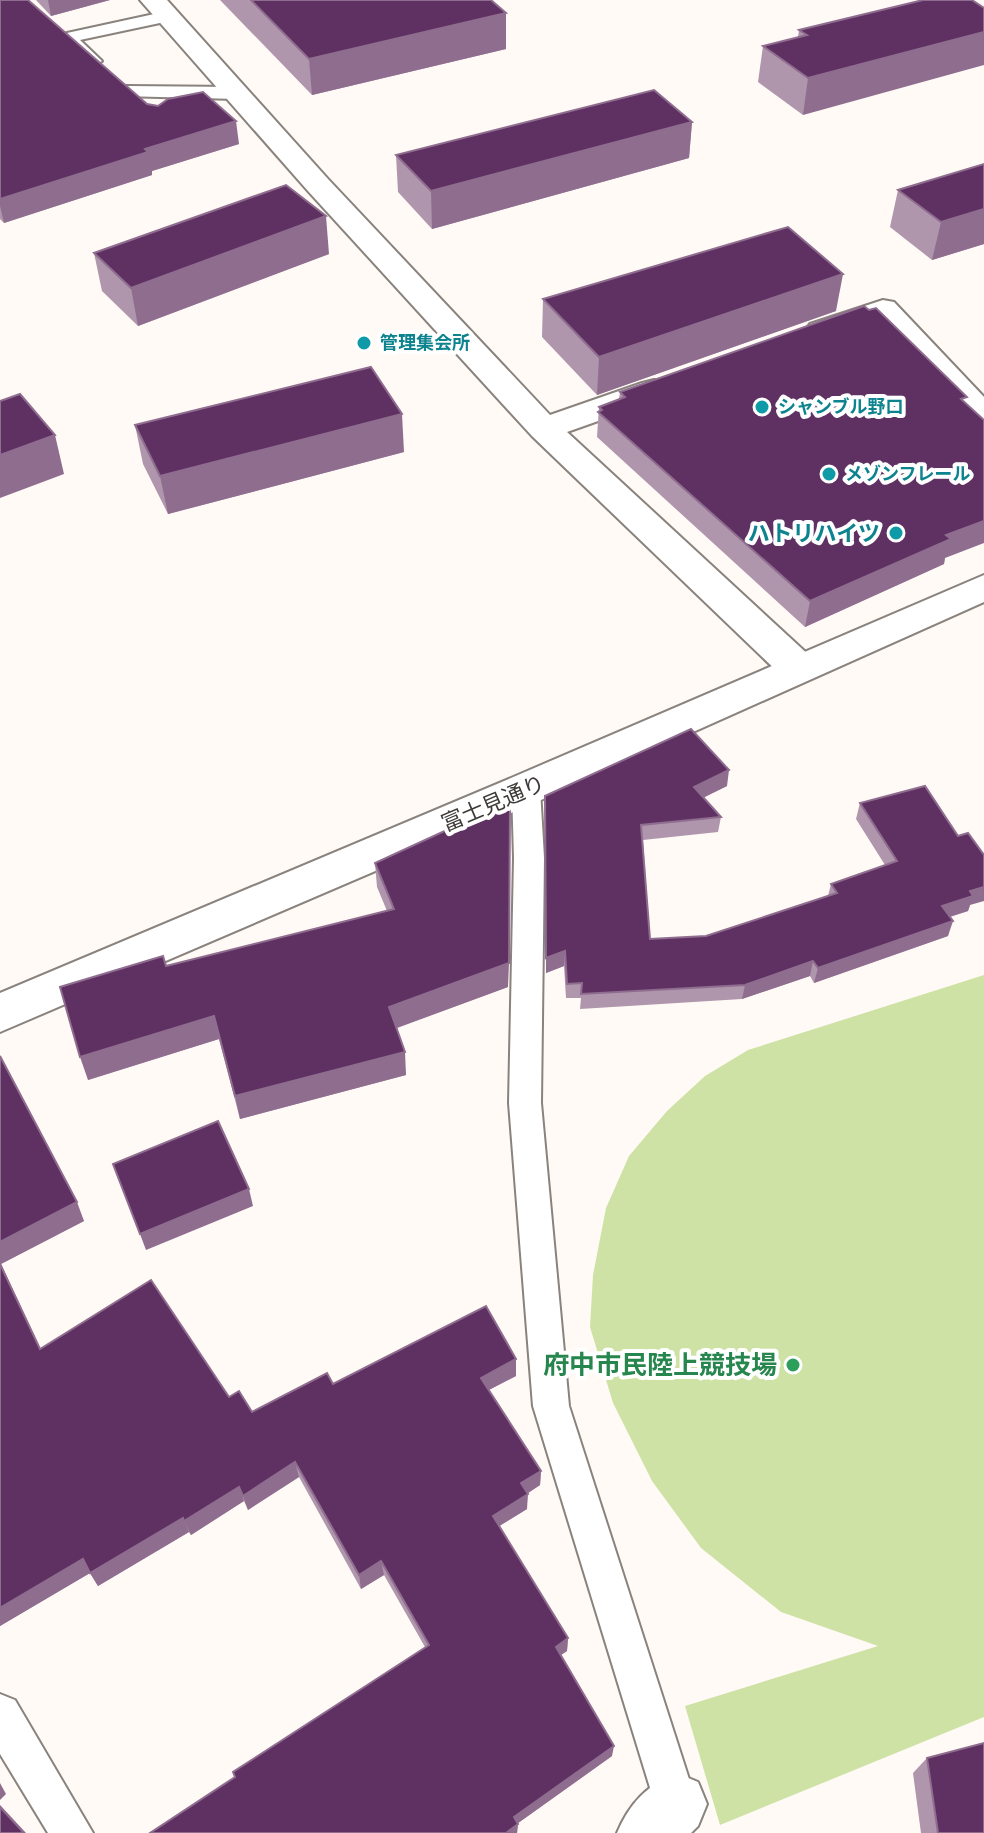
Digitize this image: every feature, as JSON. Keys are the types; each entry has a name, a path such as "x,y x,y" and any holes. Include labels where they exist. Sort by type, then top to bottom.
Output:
{"street":[{"path":"160,8 544,429 798,668"},
{"path":"794,340 883,309 984,417"},
{"path":"544,429 677,382"},
{"name":"富士見通り","path":"0,1013 526,789 984,587"}],"lane":[{"path":"149,112 67,38 160,8"},
{"path":"117,83 237,93"},
{"path":"526,789 529,858 525,1103 551,1406 662,1819"},
{"path":"0,1715 72,1833"}],"green space":[{"name":"府中市民陸上競技場","path":"984,975 984,1717 720,1825 685,1706 878,1646 781,1612 701,1548 652,1481 613,1403 590,1327 593,1275 606,1208 629,1156 667,1111 705,1076 748,1050"}],"building":[{"path":"0,0 28,0 147,104 158,106 168,99 203,92 236,121 0,199"},
{"path":"251,0 491,0 506,13 309,59"},
{"path":"923,0 972,0 984,8 984,32 808,78 763,46 807,35 799,30"},
{"path":"654,90 692,122 431,191 396,155"},
{"path":"984,164 984,209 941,222 898,190"},
{"path":"286,185 326,216 131,288 94,253"},
{"path":"788,227 843,274 599,357 543,299"},
{"path":"864,306 869,310 876,308 967,397 961,399 984,420 984,521 946,535 951,539 810,601 598,412 602,410 599,407 625,397 620,392"},
{"path":"371,367 402,414 160,476 135,425"},
{"path":"20,394 55,435 0,455 0,401"},
{"path":"691,729 729,770 694,787 721,817 641,825 650,939 706,936 837,893 831,884 897,861 860,803 925,786 958,836 968,833 984,855 984,887 970,891 973,896 942,906 953,921 818,968 813,961 745,985 581,994 582,983 567,984 565,951 546,958 545,796"},
{"path":"510,803 509,963 389,1007 405,1052 235,1096 214,1016 80,1057 60,987 163,956 166,966 394,909 375,863"},
{"path":"0,1056 77,1202 0,1242"},
{"path":"218,1121 249,1189 140,1234 113,1164"},
{"path":"0,1264 40,1349 151,1280 229,1397 239,1391 252,1412 327,1373 333,1384 486,1306 516,1359 481,1378 541,1471 521,1483 528,1494 493,1516 568,1638 556,1647 614,1746 514,1817 518,1824 506,1833 150,1833 235,1777 233,1772 429,1645 381,1561 359,1575 295,1462 243,1496 239,1487 90,1573 83,1559 0,1608"},
{"path":"984,1743 984,1833 938,1833 927,1758"},
{"path":"0,1807 24,1833 0,1833"}],"place":[{"name":"管理集会所","path":"364,343"},
{"name":"シャンブル野口","path":"762,407"},
{"name":"メゾンフレール","path":"829,474"},
{"name":"ハトリハイツ","path":"896,533"},
{"name":"府中市民陸上競技場","path":"793,1365"}]}
